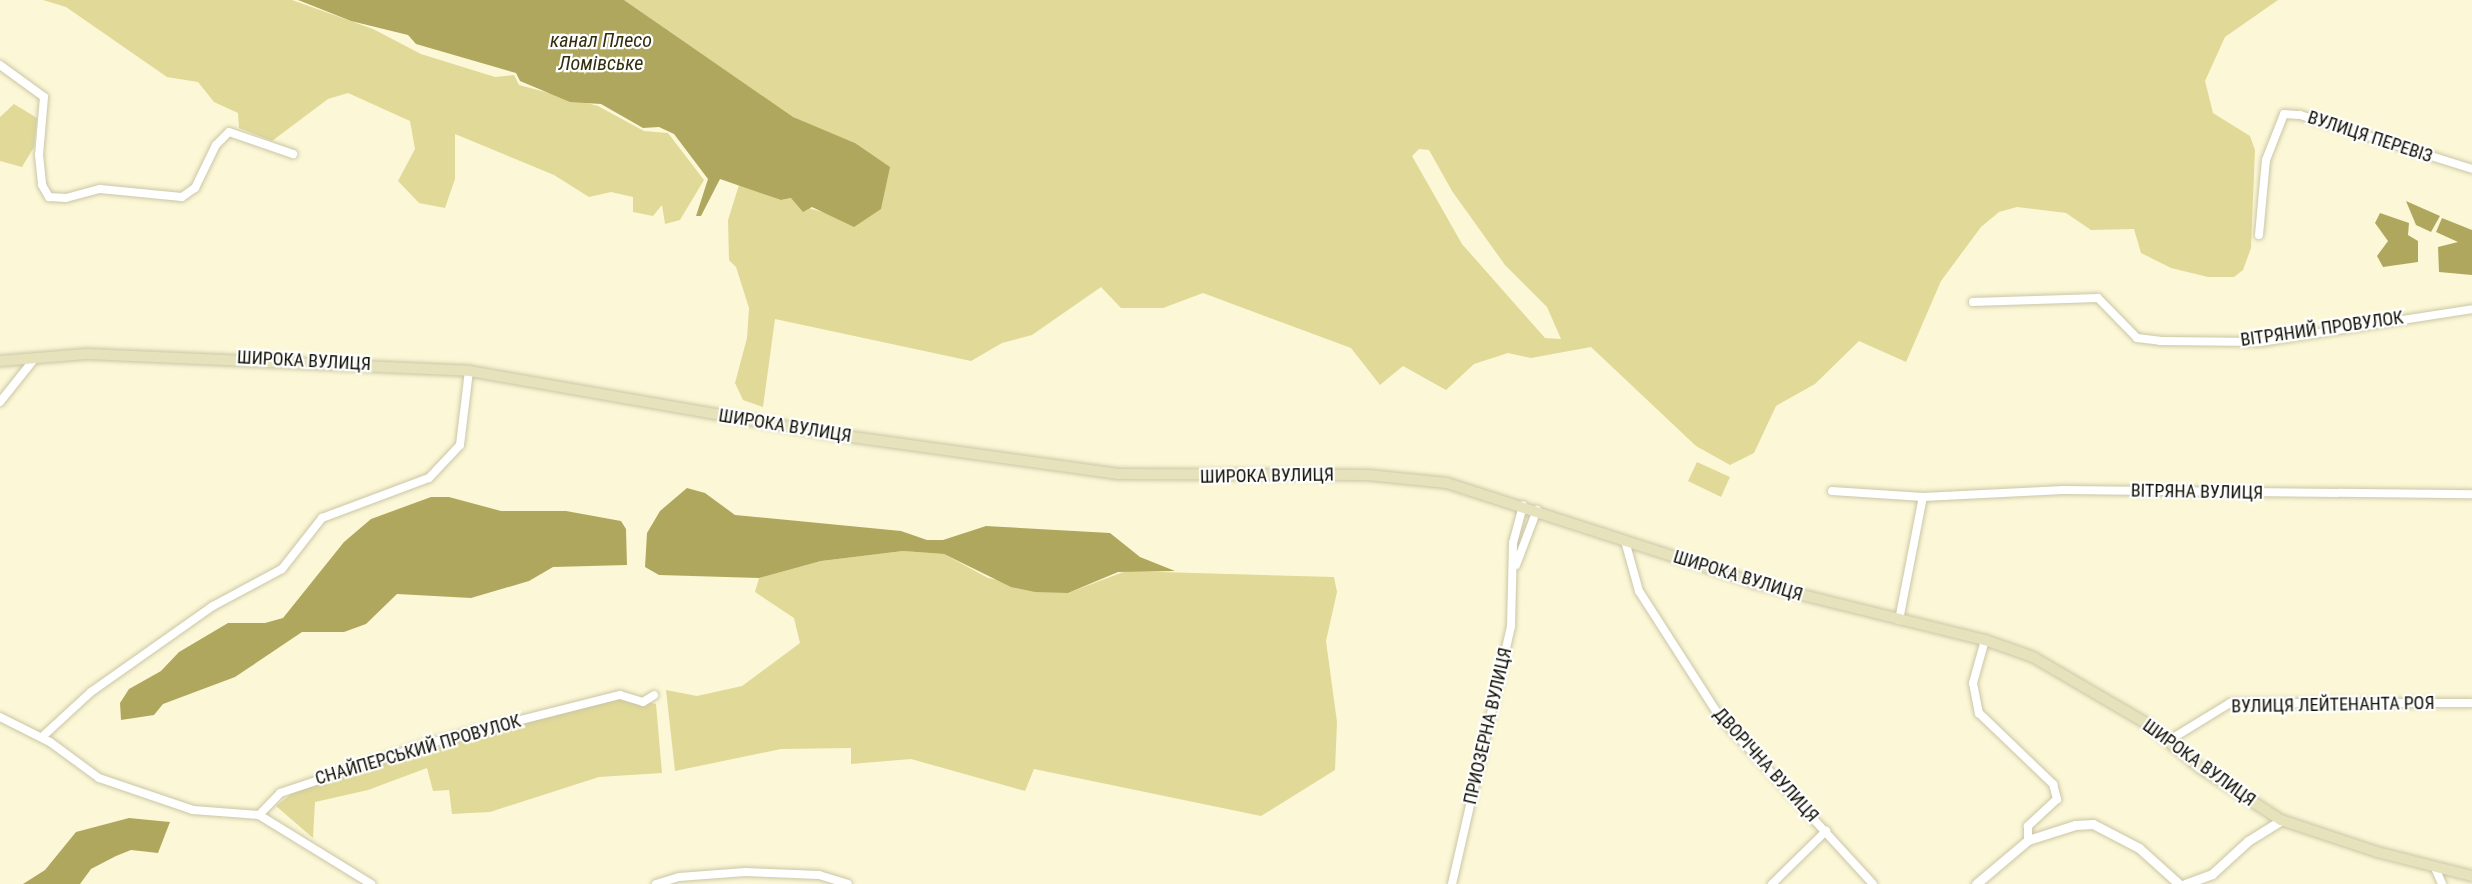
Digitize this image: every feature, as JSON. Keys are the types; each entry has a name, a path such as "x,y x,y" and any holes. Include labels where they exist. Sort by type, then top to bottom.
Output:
{"main road":[{"name":"ШИРОКА ВУЛИЦЯ","path":"0,361 36,357 192,356 468,371 811,431 1117,474 1414,477 1523,505 1754,583 1985,640 2064,672 2281,820 2472,878"}],"street":[{"path":"0,65 44,97 39,155 42,185 49,197 66,198 100,189 182,197 195,188 216,145 229,132 293,154"},
{"name":"ВУЛИЦЯ ПЕРЕВІЗ","path":"2259,235 2266,160 2283,114 2300,115 2472,169"},
{"name":"ВІТРЯНИЙ ПРОВУЛОК","path":"1973,302 2098,298 2137,338 2171,341 2260,342 2472,309"},
{"path":"0,402 36,357"},
{"path":"42,737 91,692 213,606 282,568 322,518 429,478 460,444 468,371"},
{"name":"ВІТРЯНА ВУЛИЦЯ","path":"1832,491 1923,497 2062,489 2472,494"},
{"path":"1899,620 1923,497"},
{"path":"1516,566 1515,533 1523,505"},
{"path":"1516,566 1537,510"},
{"name":"ДВОРІЧНА ВУЛИЦЯ","path":"1625,541 1639,591 1720,717 1874,884"},
{"name":"ПРИОЗЕРНА ВУЛИЦЯ","path":"1452,884 1511,627 1516,566"},
{"path":"1985,640 1973,683 1979,713 2053,784 2057,799 2028,826 2028,840"},
{"name":"СНАЙПЕРСЬКИЙ ПРОВУЛОК","path":"259,815 280,793 430,742 620,695 643,702 654,695"},
{"name":"ВУЛИЦЯ ЛЕЙТЕНАНТА РОЯ","path":"2168,741 2230,703 2472,703"},
{"path":"1,719 42,737 99,778 193,810 259,815 371,884"},
{"path":"2185,884 2212,874 2248,841 2281,820"},
{"path":"1976,884 2028,840 2075,825 2093,824 2139,848 2179,884"},
{"path":"1772,884 1826,831"},
{"path":"2435,868 2442,884"},
{"path":"656,884 679,877 746,872 819,875 849,884"}],"shaded area":[{"path":"43,0 292,0 373,29 421,54 495,77 514,75 519,85 598,106 644,131 668,133 704,180 680,220 665,224 662,205 653,216 633,212 633,197 611,192 589,197 554,175 455,134 455,179 445,208 419,203 398,181 415,149 410,121 348,93 328,99 272,141 239,128 238,113 214,102 198,82 167,77 66,7"},
{"path":"624,0 2278,0 2225,37 2205,81 2213,113 2250,136 2255,150 2251,248 2243,270 2234,277 2208,277 2171,268 2141,253 2134,229 2091,230 2066,213 2017,207 1999,212 1981,227 1941,281 1906,362 1859,341 1815,384 1776,406 1754,453 1730,465 1696,446 1591,347 1531,358 1508,353 1474,364 1446,390 1403,366 1380,385 1351,348 1203,293 1163,308 1121,308 1101,287 1032,335 1002,343 971,361 775,319 763,407 743,400 735,383 747,338 749,308 736,267 729,260 728,220 739,185 781,200 792,198 802,206 846,219 855,143 793,118","holes":["1419,149 1429,150 1452,191 1505,265 1547,307 1561,339 1545,338 1462,244 1412,156"]},
{"path":"14,104 37,118 34,147 22,167 0,161 0,117"},
{"path":"1697,462 1730,477 1721,497 1688,481"},
{"path":"903,551 944,554 988,578 1068,593 1126,571 1334,577 1337,592 1326,641 1337,722 1335,770 1261,816 1034,769 1025,791 911,759 851,764 851,748 781,749 675,771 666,690 697,696 742,686 800,643 794,618 755,592 759,578 821,561"},
{"path":"622,696 656,704 662,773 599,777 490,812 452,814 449,790 433,791 427,768 368,790 315,802 313,838 276,806 295,791 340,775"}],"water":[{"name":"канал Плесо Ломівське","path":"298,0 624,0 793,117 855,143 890,167 881,209 854,227 812,207 803,212 791,198 781,200 720,179 701,216 696,216 708,179 674,134 659,127 643,128 601,104 570,102 520,81 516,73 416,44 408,35 351,21"},
{"path":"2406,201 2440,216 2431,232 2416,225"},
{"path":"2380,213 2409,223 2408,235 2418,241 2418,262 2383,267 2377,256 2388,241 2375,223"},
{"path":"2442,218 2472,230 2472,275 2439,272 2438,247 2458,242 2436,232"},
{"path":"687,488 705,493 735,515 901,531 927,540 943,540 986,526 1110,533 1140,557 1175,571 1118,572 1068,593 1035,592 1011,587 944,554 903,551 821,561 759,578 659,575 645,567 647,533 660,511"},
{"path":"431,497 449,497 501,511 566,511 621,521 626,529 627,565 553,567 529,581 471,598 397,594 366,624 344,632 302,632 235,677 163,704 154,715 121,720 120,703 129,689 161,671 179,652 228,623 265,623 283,618 344,542 371,519"},
{"path":"129,818 170,822 158,853 131,850 91,869 80,884 23,884 45,870 76,832"}]}
